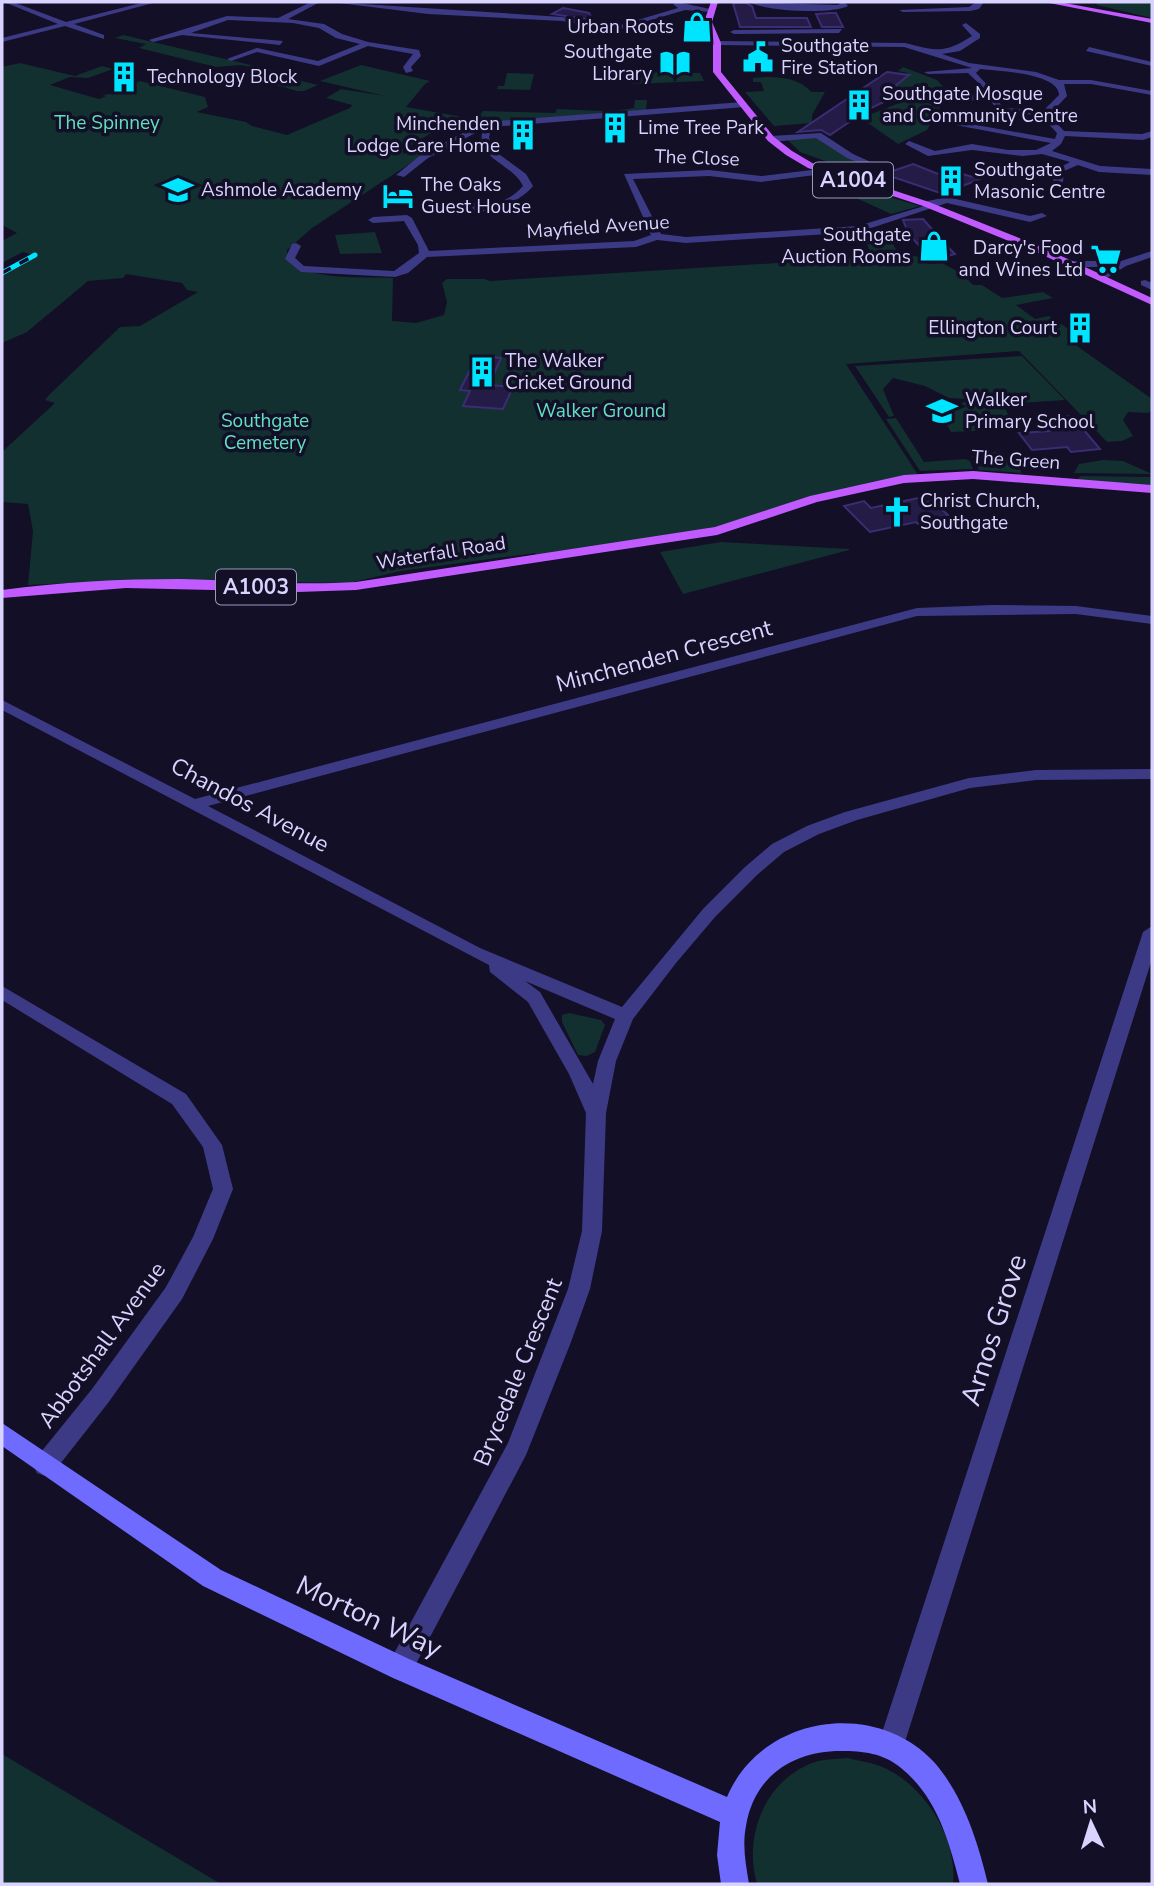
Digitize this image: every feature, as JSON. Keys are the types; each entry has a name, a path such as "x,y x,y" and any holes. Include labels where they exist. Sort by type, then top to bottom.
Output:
{"main road":[{"path":"1048,2 1069,3 1152,21"},
{"name":"A1004","path":"713,6 708,19 717,44 717,72 771,139 811,166 928,206 1073,264 1152,302"},
{"name":"The Green","path":"878,483 922,477 973,475 1152,489"},
{"name":"Waterfall Road","path":"2,594 69,587 171,584 296,589 356,586 717,531 804,502 878,483"}],"street":[{"path":"7,2 101,37"},
{"path":"2,40 153,2"},
{"path":"279,20 316,2"},
{"path":"335,2 428,12 562,19 620,29 685,8 713,6"},
{"path":"673,2 685,8"},
{"path":"752,2 775,7 837,7 844,6 842,2"},
{"path":"904,11 970,9 976,8 980,2"},
{"path":"153,40 227,18 293,21 321,26 335,38 416,52 417,56 407,67 409,71"},
{"path":"267,19 257,28 284,29 293,21"},
{"path":"936,53 957,49 977,36 966,25"},
{"path":"711,32 839,31"},
{"path":"182,33 280,43"},
{"path":"231,58 257,50 319,64 367,44"},
{"path":"717,44 888,44 936,53 976,69"},
{"path":"1089,49 1152,64"},
{"path":"1113,67 1124,58"},
{"path":"976,69 972,74 992,92 1008,91"},
{"path":"928,72 976,69 1029,72 1058,82 1102,84 1152,93"},
{"path":"1102,84 1109,77"},
{"path":"959,98 993,97 1003,113 1045,113 1065,93 1058,82"},
{"path":"982,83 998,83"},
{"path":"401,175 425,156 484,125 742,105"},
{"path":"1045,113 1060,138"},
{"path":"954,124 1060,138 1143,137 1152,134"},
{"path":"454,205 485,208 499,205 520,197 528,186 523,176 488,150 485,137 488,127 484,125"},
{"path":"771,139 818,135 850,156 877,167 851,179"},
{"path":"1043,151 1060,138"},
{"path":"909,144 932,155 969,147 1008,153 1043,151 1076,163 1109,170 1152,172"},
{"path":"1058,182 1060,170 1076,163"},
{"name":"The Close","path":"792,176 811,166"},
{"name":"The Close","path":"657,237 627,176 667,172 709,173 761,179 828,172"},
{"name":"Mayfield Avenue","path":"424,254 636,244 657,237 686,240 859,229 947,200 1030,219 1042,216"},
{"path":"296,246 290,259 301,269 321,272 395,274 404,271 424,254 423,245 407,218 373,220"},
{"path":"636,244 665,246 686,240"},
{"path":"1102,278 1122,264 1152,254"},
{"path":"1073,264 1122,264"},
{"name":"Minchenden Crescent","path":"195,804 917,612 1076,610 1152,620"},
{"name":"Chandos Avenue","path":"2,704 474,952 625,1016"},
{"name":"Brycedale Crescent","path":"400,1668 518,1448 561,1342 579,1289 592,1231 596,1113 607,1061 625,1016 670,959 726,896 778,848 813,830 851,816 969,783 1036,775 1152,774"},
{"name":"Arnos Grove","path":"891,1745 1149,957 1152,932"},
{"name":"Chandos Avenue","path":"474,952 534,997 578,1073 596,1113"},
{"name":"Abbotshall Avenue","path":"2,992 179,1099 212,1145 223,1189 203,1239 174,1293 100,1396 44,1465"},
{"name":"Morton Way","path":"2,1433 44,1465 212,1578 400,1668 734,1814"},
{"path":"735,1884 730,1866 729,1829 748,1781 772,1758 800,1741 833,1736 891,1745 916,1765 947,1800 965,1846 974,1884"}],"green space":[{"path":"1096,2 1152,2 1152,18 1097,5"},
{"path":"123,35 276,71 240,65 216,67 139,48 146,44 115,38"},
{"path":"20,63 75,76 102,66 113,69 88,78 70,77 50,85 99,99 106,96 102,95 117,93 140,81 205,97 208,107 197,112 246,122 287,135 350,108 352,105 326,98 341,89 385,96 320,81 361,65 430,81 406,107 469,118 473,121 441,127 403,150 403,154 408,152 423,155 312,228 287,250 287,260 311,272 393,278 392,321 416,323 444,315 447,302 442,283 447,279 490,281 872,257 867,244 893,244 900,257 916,256 929,264 942,263 962,274 973,285 982,285 1002,298 1043,292 1053,298 1016,305 1035,319 1049,316 1088,342 1077,346 1152,399 1152,410 1148,413 1128,412 1123,420 1133,436 1122,441 1107,442 1019,351 846,364 920,478 805,503 749,521 539,558 535,553 401,571 349,583 138,580 28,585 33,531 28,504 2,502 2,452 55,403 45,400 49,395 120,327 140,326 198,292 187,290 182,283 126,274 123,278 88,281 27,332 2,343 2,276 37,256 23,252 2,263 2,241 17,233 2,225 2,67"},
{"path":"903,67 937,80 949,93 942,93 943,102 927,130 898,144 861,118 912,98 884,92 908,76 908,73 898,71"},
{"path":"258,70 318,85 297,91 239,74"},
{"path":"507,73 534,74 530,90 497,89 498,86 504,86"},
{"path":"700,73 704,81 633,84 623,74"},
{"path":"753,78 784,78 799,83 811,92 825,92 812,115 812,123 774,126 745,92 764,91 761,82 753,82"},
{"path":"635,100 647,100 646,110 487,123 478,117 483,111 555,113 557,109 624,110 634,108"},
{"path":"818,135 877,167 862,174 800,152 786,138"},
{"path":"869,191 920,206 891,214 852,196"},
{"path":"375,232 382,253 340,254 335,235"},
{"path":"1022,356 1065,400 1003,404 1015,429 951,432 938,409 955,408 968,399 949,398 925,386 893,378 883,389 894,416 889,417 855,366"},
{"path":"896,418 924,462 965,459 970,461 973,469 920,471 886,419"},
{"path":"974,452 996,452 1020,466 1021,473 979,470 972,456 975,456"},
{"path":"1103,460 1123,461 1152,474 1074,473 1079,464"},
{"path":"1081,476 1152,477 1152,485 1076,480"},
{"path":"721,542 849,550 683,594 660,552"},
{"path":"569,1013 601,1020 605,1025 595,1052 587,1056 578,1055 562,1022 562,1015"},
{"path":"2,1754 221,1884 2,1884"},
{"path":"848,1758 876,1765 896,1774 923,1798 943,1830 950,1848 953,1884 757,1884 753,1847 762,1811 771,1795 783,1781 798,1770 819,1761"}],"building":[{"path":"733,3 752,6 756,18 807,18 811,27 740,27"},
{"path":"563,8 589,13 593,20 552,14"},
{"path":"836,13 843,27 822,27 816,14"},
{"path":"887,72 909,75 885,94 896,96 867,110 830,135 821,130 798,132"},
{"path":"913,164 938,174 948,170 980,179 943,194 884,174"},
{"path":"923,219 955,254 933,260 909,235 903,220"},
{"name":"The Walker Cricket Ground","path":"477,356 501,358 489,385 513,387 503,409 463,406 470,391 460,390"},
{"path":"1072,416 1100,449 1071,452 1067,447 1032,450 1019,433 1049,431 1040,419"},
{"name":"Christ Church, Southgate","path":"918,498 923,503 932,501 948,515 939,517 943,521 920,526 916,522 870,532 844,506 864,501 871,508"}],"railway":[{"path":"2,273 35,255"}],"place":[{"name":"Urban Roots","path":"697,27"},
{"name":"Southgate Fire Station","path":"758,57"},
{"name":"Southgate Library","path":"675,63"},
{"name":"Technology Block","path":"124,77"},
{"name":"Southgate Mosque and Community Centre","path":"859,105"},
{"name":"Lime Tree Park","path":"615,128"},
{"name":"Minchenden Lodge Care Home","path":"523,135"},
{"name":"Southgate Masonic Centre","path":"951,181"},
{"name":"Ashmole Academy","path":"178,190"},
{"name":"The Oaks Guest House","path":"398,196"},
{"name":"Southgate Auction Rooms","path":"934,246"},
{"name":"Darcy's Food and Wines Ltd","path":"1106,259"},
{"name":"Ellington Court","path":"1080,328"},
{"name":"The Walker Cricket Ground","path":"482,372"},
{"name":"Walker Primary School","path":"942,411"},
{"name":"Christ Church, Southgate","path":"897,512"}],"park label":[{"name":"The Spinney","path":"107,123"},
{"name":"Walker Ground","path":"601,411"},
{"name":"Southgate Cemetery","path":"265,432"}]}
